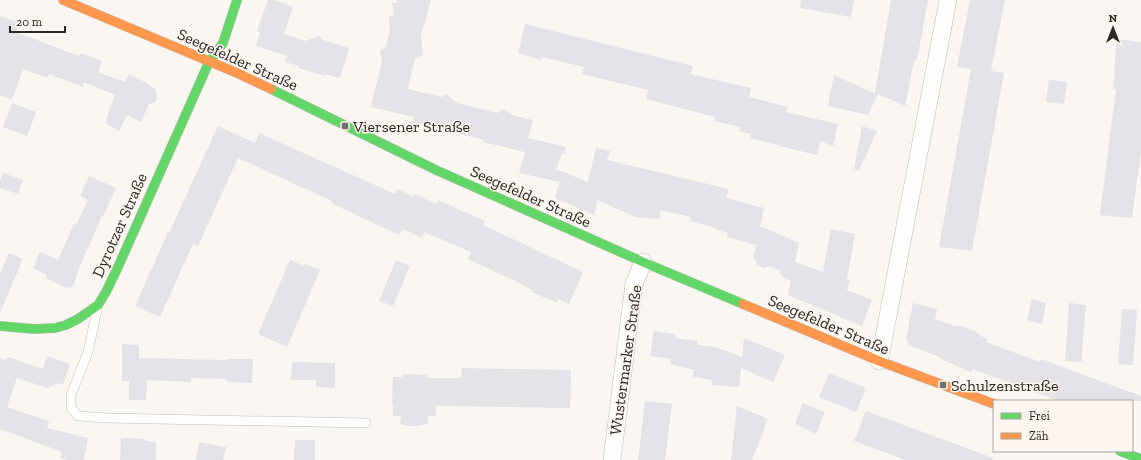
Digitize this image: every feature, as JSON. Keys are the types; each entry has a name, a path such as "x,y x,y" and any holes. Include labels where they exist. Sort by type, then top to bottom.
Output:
{"street":[{"name":"Seegefelder Straße","path":"63,0 237,73 436,170 643,262 879,361 993,404"},
{"path":"209,62 223,43 237,0"},
{"path":"879,361 948,0"},
{"name":"Dyrotzer Straße","path":"0,326 25,329 56,328 79,319 98,304 118,267 209,62"},
{"name":"Wustermarker Straße","path":"612,460 634,284 643,262"},
{"path":"1123,452 1141,459"}],"lane":[{"path":"98,304 88,352 71,395 71,408 78,416 107,418 366,422"}],"building":[{"path":"268,0 275,0 293,7 284,34 305,41 319,36 323,40 349,48 340,78 325,74 325,76 298,68 299,66 285,62 287,56 256,46 260,33 257,31"},
{"path":"397,0 431,0 421,35 423,55 415,58 408,89 442,97 446,94 457,103 497,113 504,109 512,115 533,120 528,138 566,147 565,153 562,153 556,169 588,182 596,148 610,151 607,160 729,189 726,198 764,208 760,226 799,243 795,262 823,272 831,229 855,234 847,279 850,280 847,290 872,300 862,326 788,295 791,281 782,277 780,271 769,266 764,268 757,265 756,260 753,259 756,245 727,237 728,233 690,221 691,217 661,210 659,219 635,217 598,200 594,215 555,198 560,182 519,173 525,152 483,142 484,140 457,133 456,135 443,132 444,130 413,122 414,117 371,107 382,61 380,50 386,47 390,31 389,17 394,15 392,3 396,3"},
{"path":"801,0 854,0 851,17 800,8"},
{"path":"891,0 928,0 917,60 914,60 905,106 878,94 868,115 828,106 834,75 876,94"},
{"path":"970,0 1005,0 991,71 1004,73 972,251 939,247 971,69 957,67"},
{"path":"0,16 19,23 16,32 79,56 80,53 102,61 98,72 125,82 129,74 147,83 155,89 157,96 156,101 149,104 141,122 127,115 119,131 105,123 115,95 84,82 83,87 49,74 48,78 23,69 12,100 0,95"},
{"path":"525,24 693,66 690,74 751,88 749,97 788,107 786,112 838,124 833,146 820,141 817,155 750,138 751,134 739,131 740,127 714,121 715,117 646,99 648,90 582,74 584,67 542,57 541,60 518,53"},
{"path":"1117,39 1141,42 1141,152 1132,218 1100,215 1116,89 1113,89"},
{"path":"1049,80 1067,82 1064,104 1046,102"},
{"path":"12,103 36,112 27,136 3,127"},
{"path":"218,126 255,143 259,133 395,194 398,189 414,197 415,194 436,204 438,200 485,221 483,225 583,272 569,304 558,299 557,303 532,292 532,290 515,281 468,259 471,252 424,232 422,238 403,229 399,235 331,203 332,201 238,158 198,246 193,244 160,317 135,306"},
{"path":"862,126 877,131 859,171 854,169"},
{"path":"3,173 23,180 18,194 0,188 0,181"},
{"path":"89,176 116,188 103,217 102,216 71,289 46,278 47,275 33,268 40,252 58,260 74,224 76,225 88,200 80,196"},
{"path":"9,253 23,259 0,313 0,274"},
{"path":"290,260 304,266 305,264 320,270 287,347 258,334"},
{"path":"396,260 410,266 393,306 379,301"},
{"path":"1032,299 1046,303 1042,324 1027,320"},
{"path":"913,303 937,309 935,319 975,331 987,339 986,342 1040,362 1041,359 1141,396 1141,401 1056,400 973,369 970,372 941,359 940,357 909,345 906,339"},
{"path":"1069,303 1086,305 1081,362 1065,361"},
{"path":"1122,309 1137,310 1133,365 1118,364"},
{"path":"654,331 675,334 675,338 698,341 697,345 715,347 742,357 744,338 785,355 773,382 741,368 739,387 712,385 712,380 693,377 694,370 670,364 671,359 650,356"},
{"path":"122,344 139,345 139,358 227,360 253,359 252,383 227,382 227,379 191,378 191,382 147,380 146,400 129,400 129,381 122,381"},
{"path":"47,356 70,364 63,385 58,383 47,388 17,378 7,407 49,421 47,428 88,438 84,460 69,460 61,458 62,452 0,429 0,358 6,360 8,357 43,369"},
{"path":"292,362 335,363 335,388 316,387 316,380 291,380"},
{"path":"462,368 571,370 570,408 436,406 436,416 428,416 428,424 416,426 400,424 401,416 393,416 393,377 403,377 403,374 427,375 427,378 461,378"},
{"path":"829,373 866,388 856,412 819,397"},
{"path":"645,401 672,404 665,460 638,460"},
{"path":"803,403 825,412 816,434 795,424"},
{"path":"737,406 768,419 752,460 731,460"},
{"path":"866,411 993,458 992,460 905,460 854,441"},
{"path":"121,438 145,439 145,441 156,442 156,460 120,460"},
{"path":"295,440 315,440 315,460 294,460"},
{"path":"199,442 226,447 223,460 196,460"}],"traffic: fast":[{"path":"0,326 34,329 55,328 66,325 78,319 98,305 118,267 209,62 223,43 237,0"},
{"path":"271,89 436,170 643,262 743,304"},
{"path":"1123,452 1141,459"}],"traffic: slow":[{"path":"63,0 237,73 271,89"},
{"path":"743,304 879,361 993,404"}],"place":[{"name":"Viersener Straße","path":"345,126"},
{"name":"Schulzenstraße","path":"943,385"}]}
